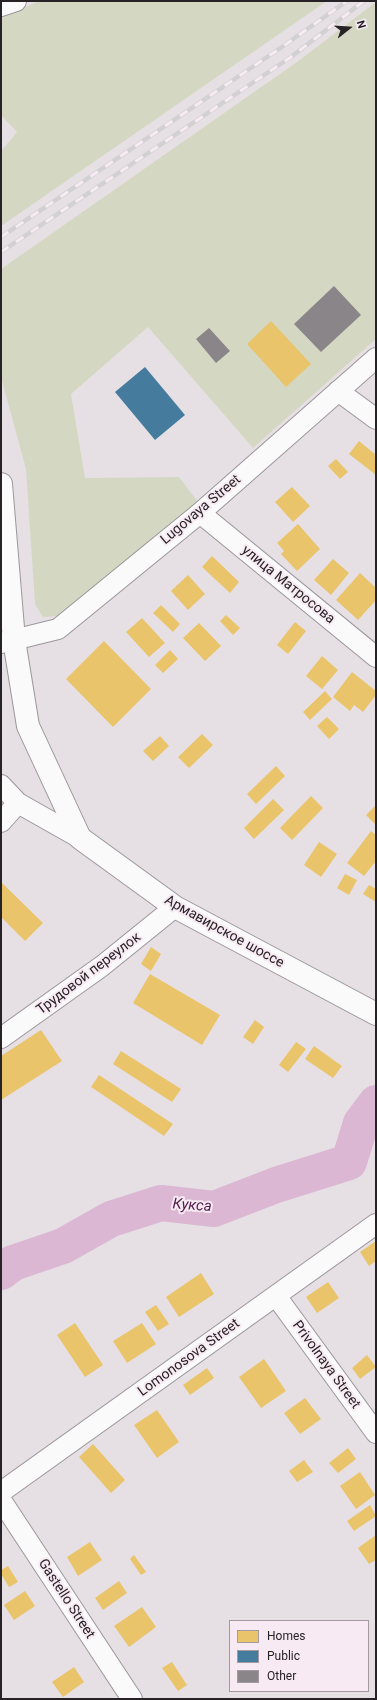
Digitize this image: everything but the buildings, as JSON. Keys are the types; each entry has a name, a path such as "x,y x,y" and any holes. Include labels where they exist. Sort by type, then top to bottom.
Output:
{"main road":[{"name":"Армавирское шоссе","path":"1,484 8,642 28,726 80,838 175,907 376,1014"}],"street":[{"path":"1,6 16,1"},
{"name":"Lugovaya Street","path":"8,642 58,629 200,513 376,358"},
{"path":"338,391 376,419"},
{"name":"улица Матросова","path":"200,513 376,657"},
{"name":"Армавирское шоссе","path":"1,785 18,803 80,838"},
{"path":"1,822 18,803"},
{"name":"Трудовой переулок","path":"1,1038 102,966 175,907"},
{"name":"Lomonosova Street","path":"1,1492 376,1224"},
{"name":"Privolnaya Street","path":"276,1296 376,1433"},
{"name":"Gastello Street","path":"1,1500 132,1699"}],"green space":[{"path":"39,1 327,1 1,226 1,151 17,132 1,115 1,18"},
{"path":"376,2 376,339 253,448 148,327 71,394 85,478 179,477 198,502 59,616 43,617 35,604 26,469 1,377 1,269 297,62"}],"waterway":[{"name":"Кукса","path":"1,1272 13,1263 63,1246 111,1219 161,1203 214,1209 276,1185 349,1162 361,1123 376,1103"}],"railway":[{"path":"1,237 282,47 347,1"},
{"path":"1,252 291,57 364,1"}]}
